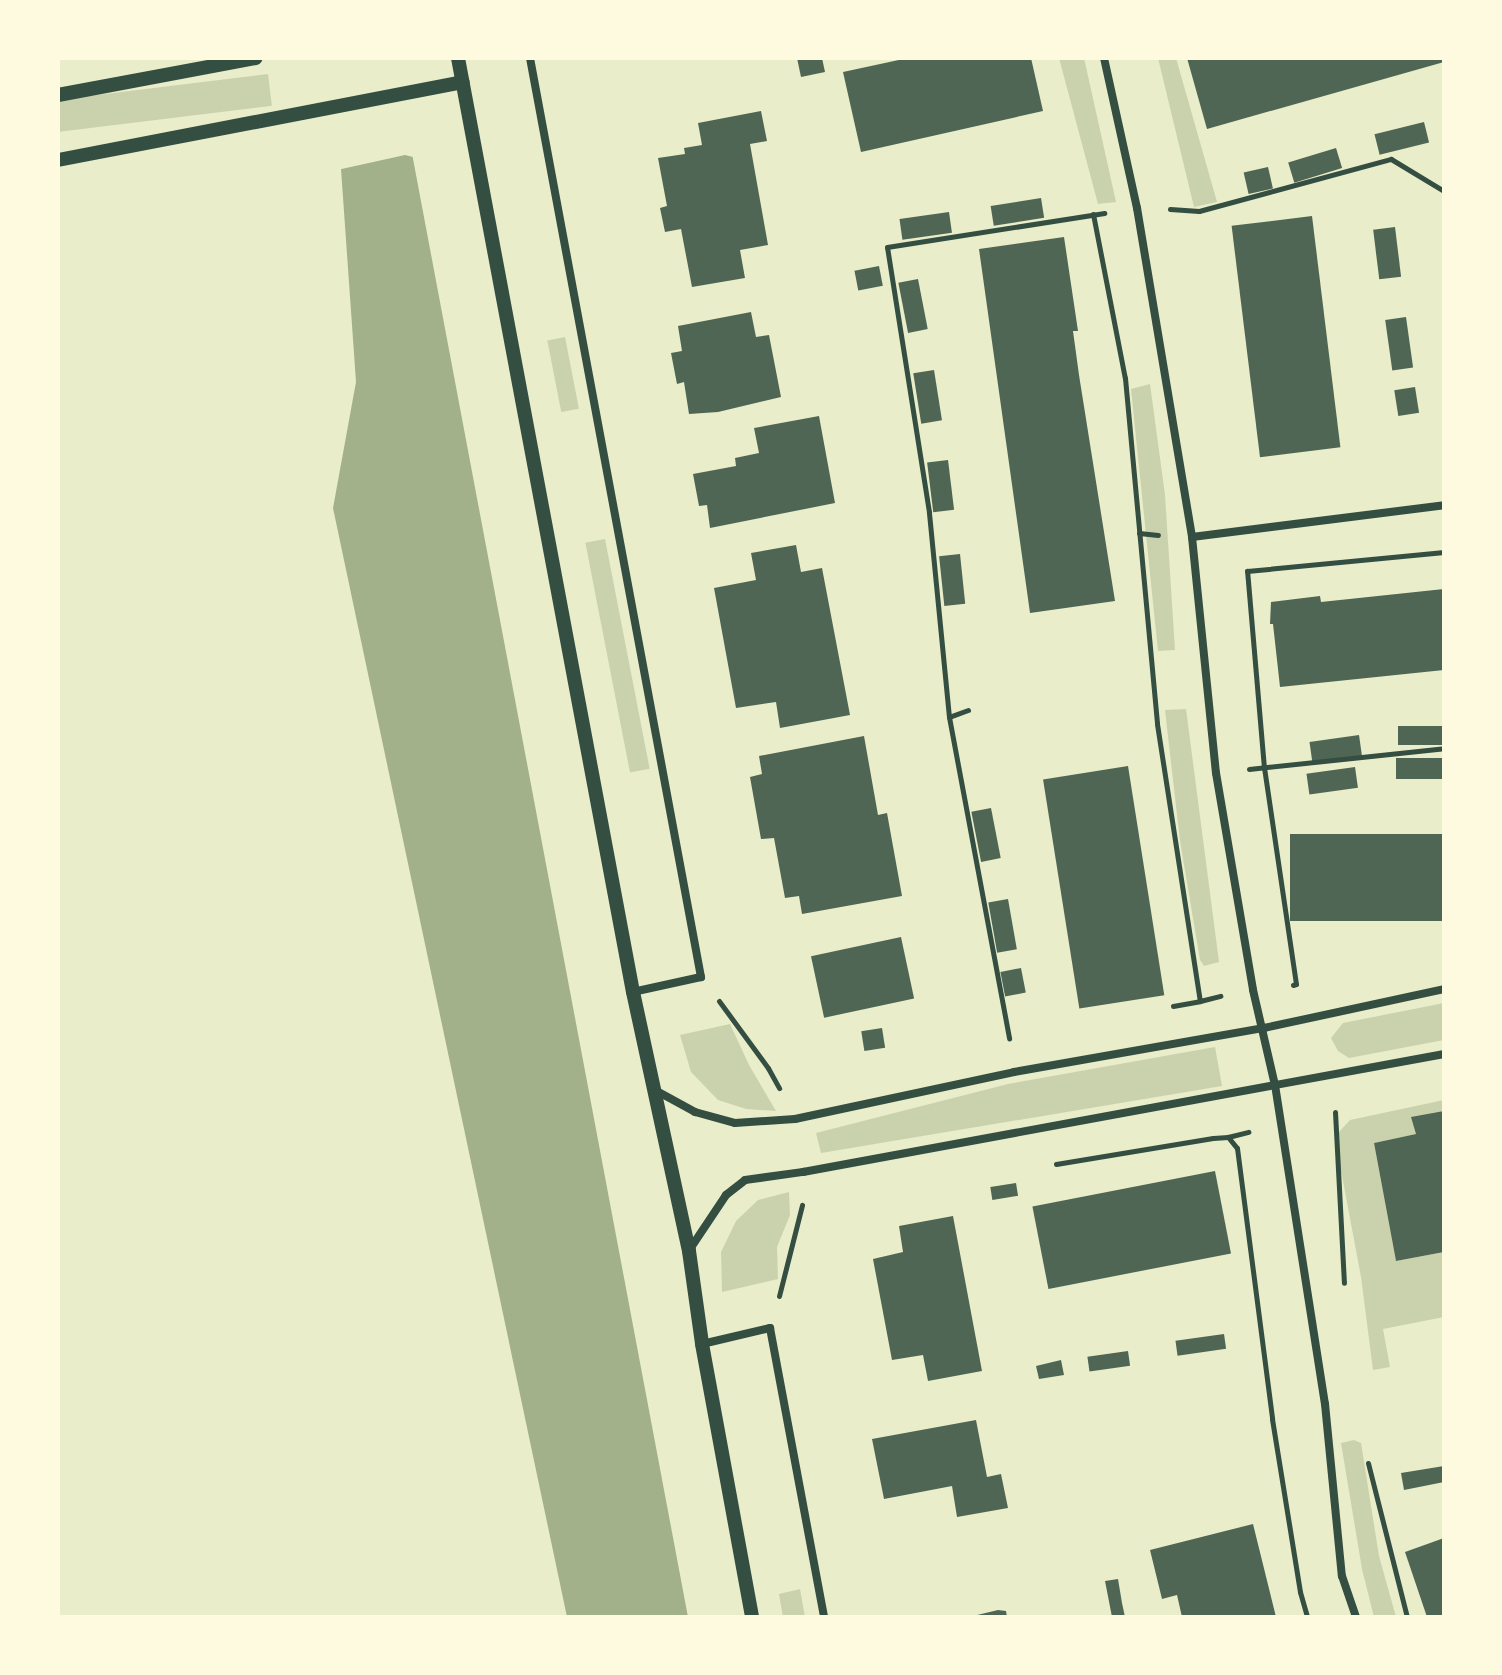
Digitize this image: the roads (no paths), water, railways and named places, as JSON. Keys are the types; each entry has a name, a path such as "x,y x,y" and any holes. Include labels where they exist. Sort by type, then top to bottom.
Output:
{"street":[{"path":"58,95 256,58"},
{"path":"458,58 633,992 689,1251 702,1344 752,1617"},
{"path":"530,58 701,977 633,992"},
{"path":"1104,58 1137,208 1192,537 1216,773 1253,990 1275,1085 1325,1404 1342,1576 1356,1617"},
{"path":"58,160 463,82"},
{"path":"1192,537 1444,505"},
{"path":"652,1088 695,1112 735,1123 795,1119 1014,1072 1264,1028 1444,989"},
{"path":"689,1251 726,1195 745,1180 803,1172 1444,1054"},
{"path":"702,1344 770,1328 824,1617"}]}
